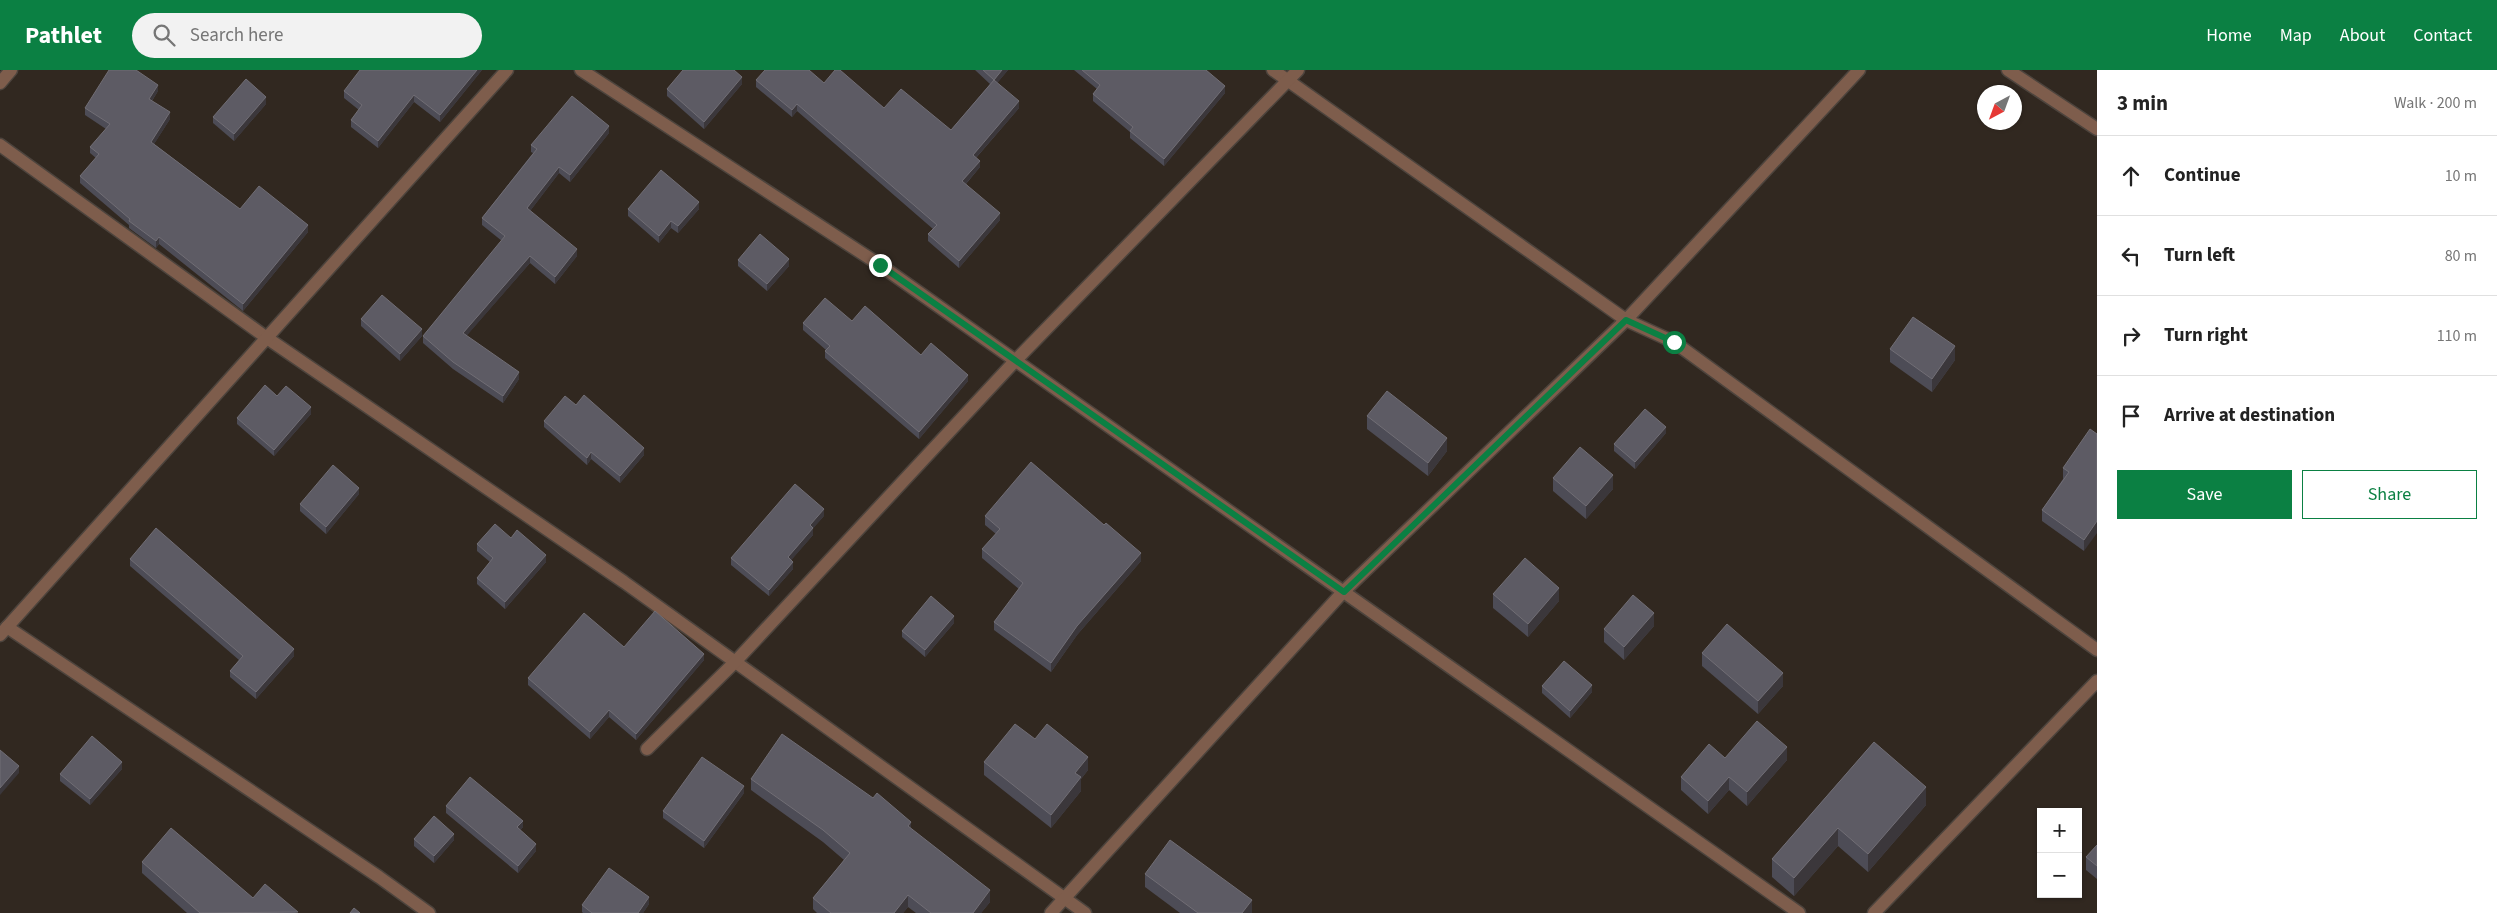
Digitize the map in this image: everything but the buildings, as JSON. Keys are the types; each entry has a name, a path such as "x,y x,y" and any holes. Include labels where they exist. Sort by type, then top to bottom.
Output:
{"street":[{"path":"0,83 11,70"},
{"path":"429,913 379,876 4,631 507,70"},
{"path":"581,70 880,265 1799,913"},
{"path":"1273,70 1626,320 1674,342 2097,650"},
{"path":"646,750 736,662 1015,361 1298,70"},
{"path":"1051,913 1344,592 1626,320 1860,70"},
{"path":"2008,70 2097,129"},
{"path":"0,145 267,338 624,582 1085,913"},
{"path":"1874,913 2097,681"}],"route":[{"path":"880,265 1344,592 1626,320 1674,342"}]}
